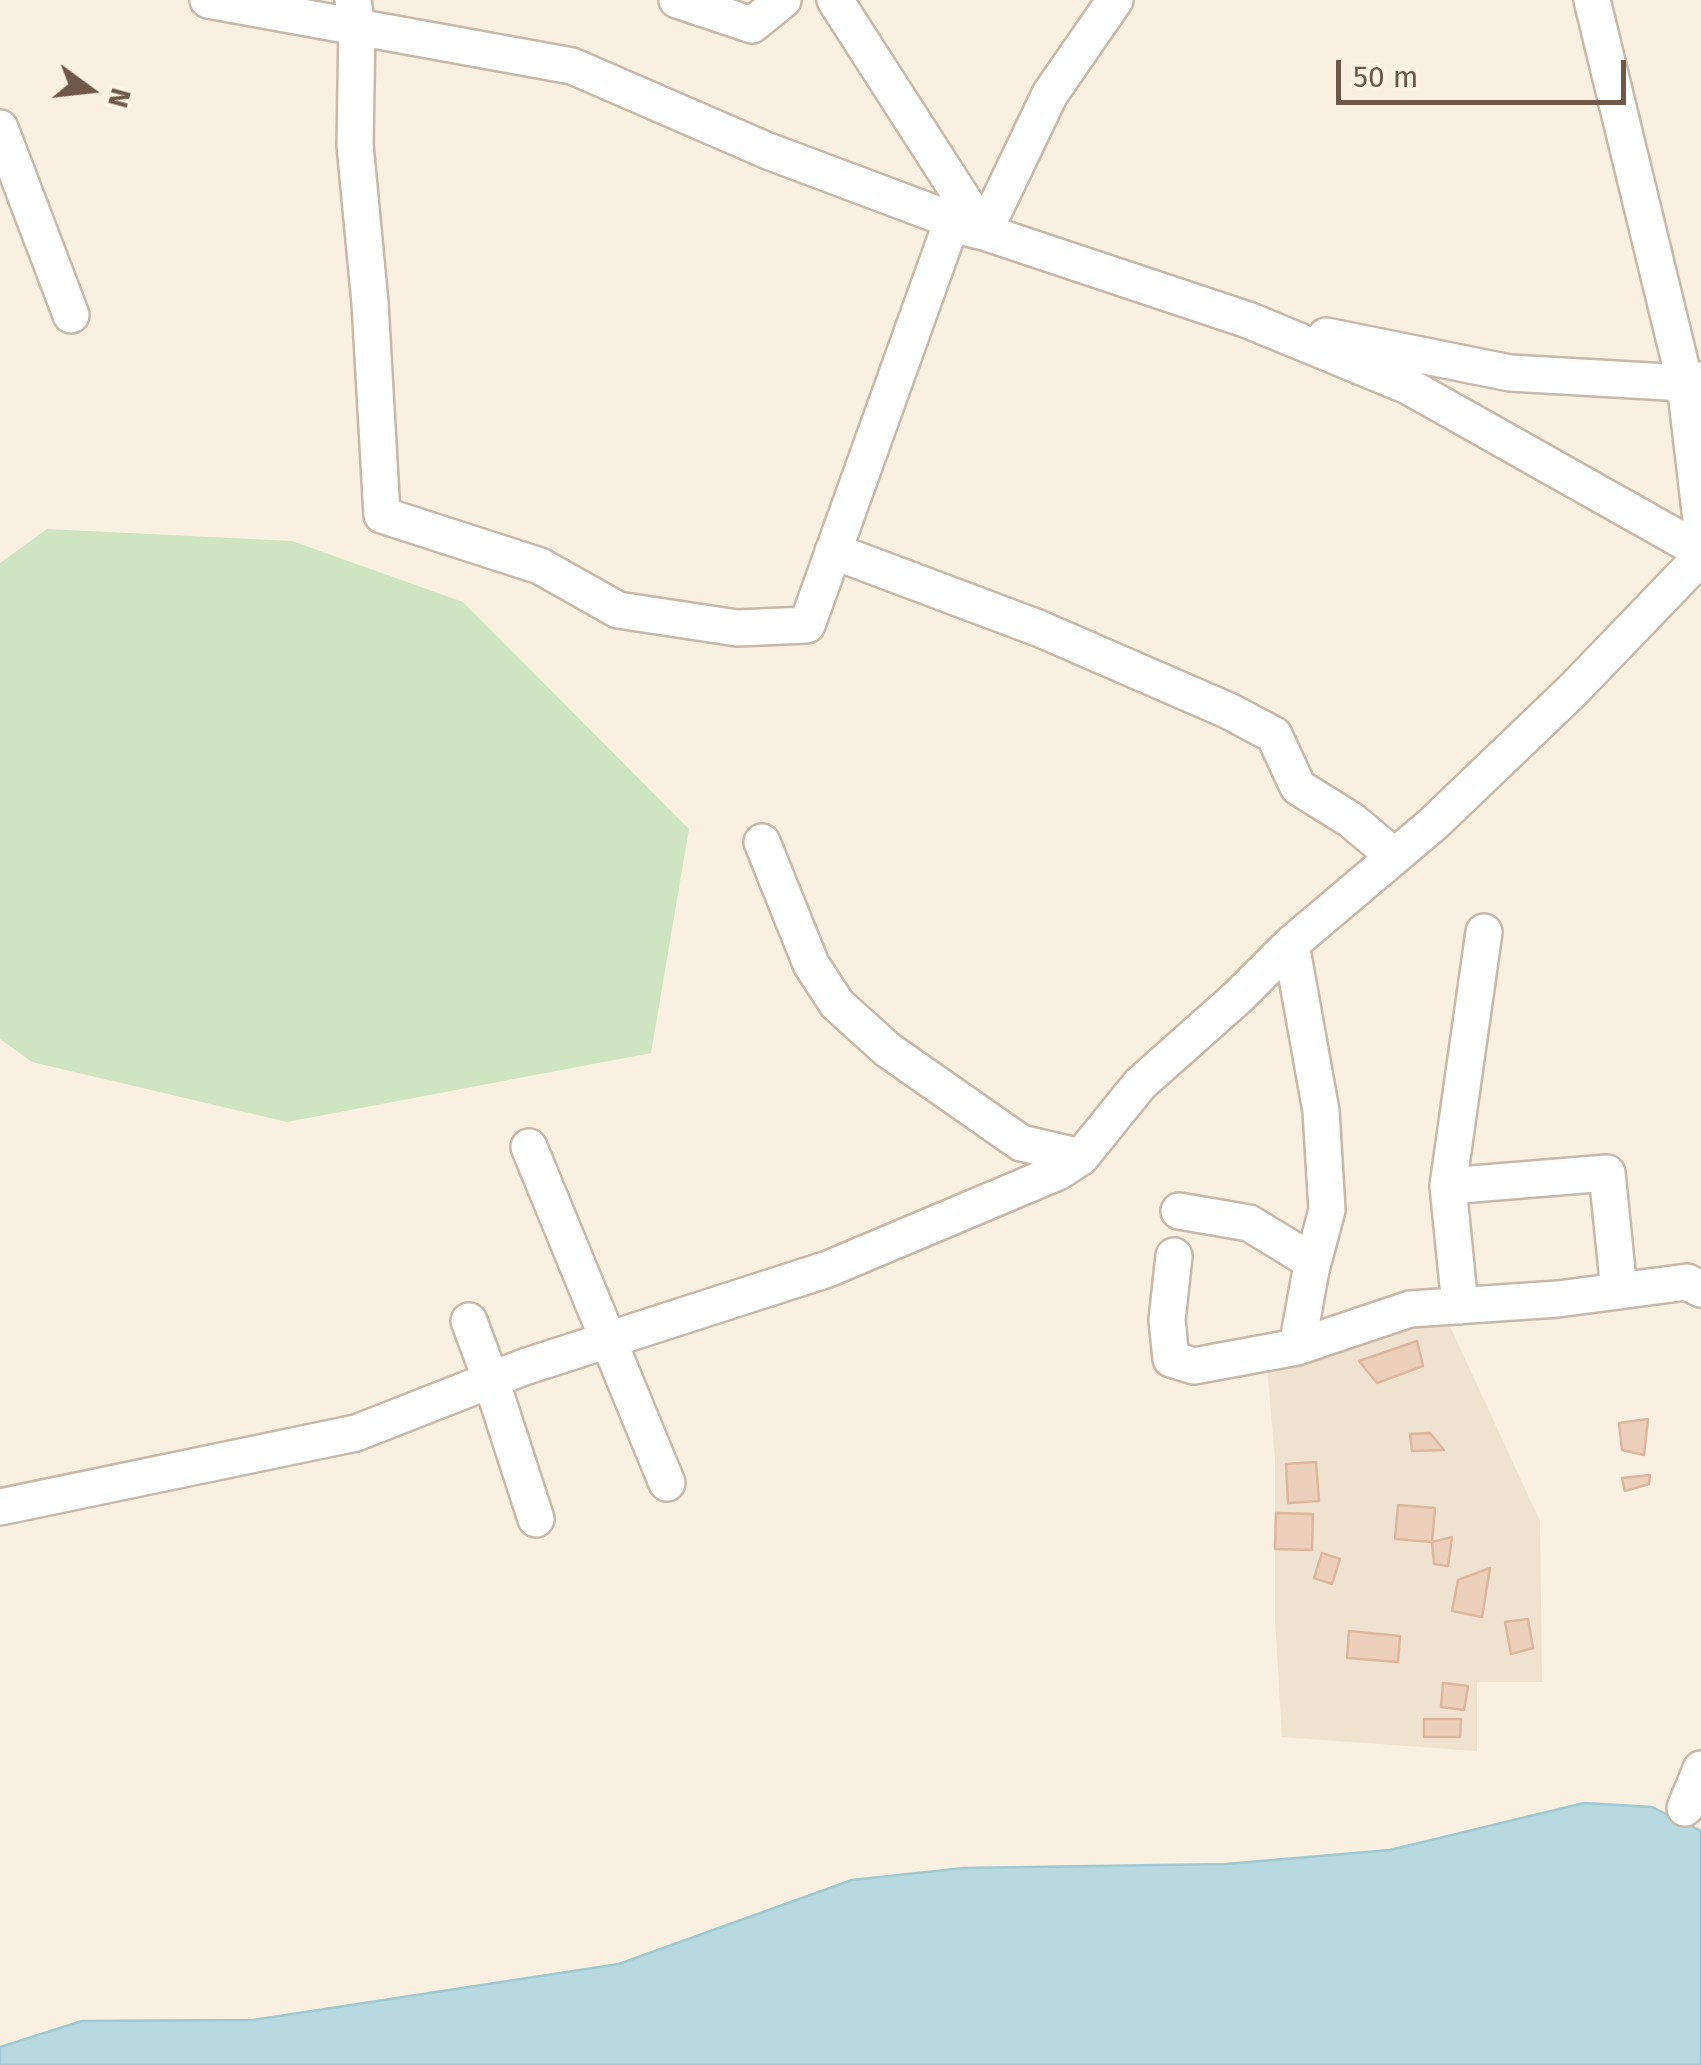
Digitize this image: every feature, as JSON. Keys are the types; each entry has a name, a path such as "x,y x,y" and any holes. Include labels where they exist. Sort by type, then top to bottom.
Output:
{"street":[{"path":"0,1507 356,1433 492,1380 828,1269 1058,1172 1080,1157 1140,1084 1291,944 1434,824 1573,690 1701,554 1408,386 1248,320 984,232 768,152 572,66 355,13 208,0"},
{"path":"677,0 752,25 783,0"},
{"path":"835,0 984,232"},
{"path":"984,232 1050,94 1115,0"},
{"path":"1592,0 1693,382 1701,520"},
{"path":"355,13 356,144 382,515 540,566 618,610 738,628 807,625 951,224 984,232"},
{"path":"0,128 72,315"},
{"path":"1248,320 1510,373 1693,382"},
{"path":"833,550 1038,628 1229,711 1274,735 1298,786 1352,820 1394,856"},
{"path":"762,842 811,964 837,1004 888,1050 1021,1143 1080,1157"},
{"path":"1460,1306 1448,1186 1484,932"},
{"path":"1291,944 1320,1112 1327,1210 1297,1347"},
{"path":"528,1147 667,1482"},
{"path":"1448,1186 1607,1172 1618,1291"},
{"path":"1179,1211 1250,1223 1313,1262"},
{"path":"1174,1256 1166,1320 1171,1359 1194,1366 1297,1347 1410,1309 1558,1299 1688,1282 1701,1289"},
{"path":"469,1321 536,1519"},
{"path":"1685,1808 1701,1769"}],"shaded area":[{"path":"1448,1322 1540,1521 1542,1682 1477,1682 1477,1751 1282,1737 1275,1620 1275,1460 1267,1367 1343,1337"}],"green space":[{"path":"47,529 292,541 463,602 689,829 651,1053 287,1122 32,1062 0,1039 0,563"}],"water":[{"path":"1584,1803 1652,1807 1701,1831 1701,2065 0,2065 0,2047 82,2021 253,2020 619,1964 852,1880 964,1868 1226,1864 1390,1850"}],"building":[{"path":"1417,1341 1423,1366 1377,1383 1359,1361"},
{"path":"1648,1419 1644,1455 1622,1450 1619,1423"},
{"path":"1430,1433 1444,1450 1412,1451 1410,1434"},
{"path":"1316,1462 1319,1501 1288,1503 1286,1464"},
{"path":"1650,1475 1649,1484 1625,1491 1622,1478"},
{"path":"1398,1505 1435,1508 1432,1542 1395,1539"},
{"path":"1276,1513 1313,1514 1312,1550 1275,1549"},
{"path":"1452,1537 1448,1566 1434,1564 1432,1542"},
{"path":"1322,1553 1340,1559 1332,1584 1314,1578"},
{"path":"1490,1568 1482,1617 1452,1611 1458,1580"},
{"path":"1528,1619 1533,1648 1511,1654 1505,1622"},
{"path":"1349,1631 1400,1636 1398,1662 1347,1658"},
{"path":"1443,1683 1468,1686 1464,1710 1441,1707"},
{"path":"1424,1719 1461,1719 1460,1737 1424,1737"}]}
